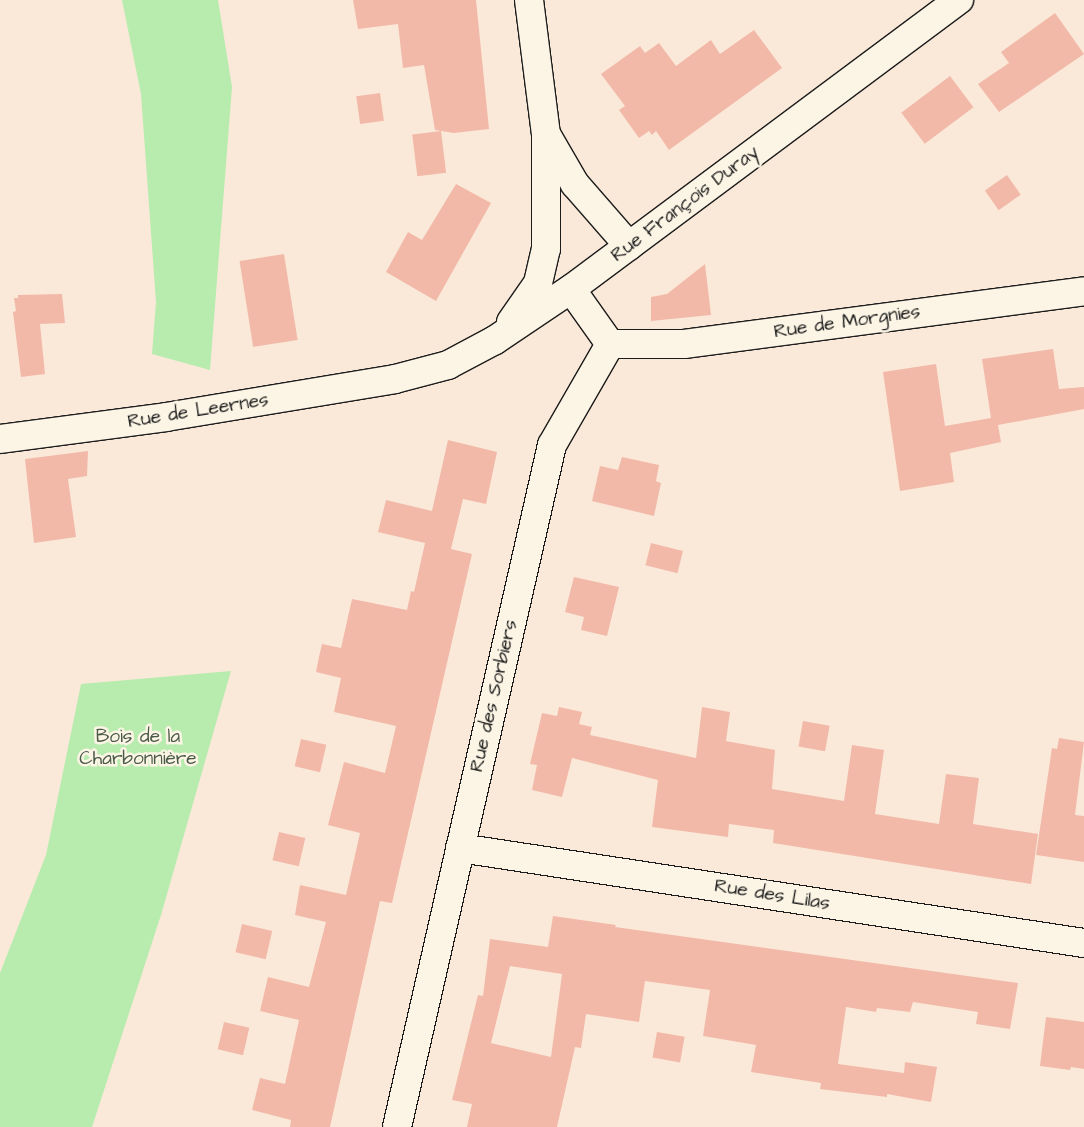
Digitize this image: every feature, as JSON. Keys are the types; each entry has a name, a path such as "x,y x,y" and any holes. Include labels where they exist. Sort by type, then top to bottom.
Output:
{"street":[{"path":"495,340 521,309 538,283 546,248 546,134 529,0"},
{"name":"Rue François Duray","path":"395,380 448,364 495,340 629,246 959,0"},
{"path":"546,134 575,184 629,246"},
{"path":"570,289 610,344"},
{"name":"Rue de Morgnies","path":"610,344 684,344 1084,291"},
{"name":"Rue des Sorbiers","path":"398,1127 552,445 610,344"},
{"name":"Rue de Leernes","path":"0,438 166,416 395,380"},
{"name":"Rue des Lilas","path":"460,848 1084,943"}],"green space":[{"path":"122,0 218,0 232,87 210,370 152,354 156,302 141,94"},
{"name":"Bois de la Charbonnière","path":"231,671 161,915 92,1127 0,1127 0,973 46,855 81,684"}],"building":[{"path":"353,0 476,0 489,129 454,133 435,130 424,65 403,68 398,24 358,29"},
{"path":"1055,13 1084,54 999,112 978,84 1009,63 1001,52"},
{"path":"754,30 782,68 669,150 656,131 652,135 649,131 639,138 619,110 625,106 601,74 640,46 645,53 659,43 676,66 711,40 720,54"},
{"path":"950,76 973,107 925,144 901,113"},
{"path":"380,93 384,121 360,124 356,96"},
{"path":"441,131 446,173 417,176 412,135"},
{"path":"1007,175 1021,195 999,210 985,190"},
{"path":"456,184 491,203 436,301 386,272 408,232 422,240"},
{"path":"284,254 298,340 253,347 240,261"},
{"path":"705,264 711,315 651,321 651,297 667,294"},
{"path":"62,294 65,323 40,324 45,374 21,377 13,312 16,311 14,298 18,298 18,295"},
{"path":"1053,349 1059,389 1084,387 1084,409 998,425 1001,442 950,453 954,482 900,491 883,372 936,364 945,426 991,418 982,359"},
{"path":"448,440 497,452 486,504 463,499 451,549 472,554 392,903 380,901 330,1127 290,1127 291,1120 252,1110 260,1078 285,1084 299,1020 260,1011 268,977 309,987 326,922 295,915 300,885 346,895 360,833 328,825 344,762 385,773 396,726 334,712 341,678 316,672 319,657 322,644 341,648 352,599 407,610 411,591 414,592 425,543 378,532 386,500 432,511"},
{"path":"88,451 87,476 68,479 76,537 34,543 25,459"},
{"path":"622,457 659,465 656,481 661,483 654,516 592,501 600,466 618,470"},
{"path":"651,543 683,551 677,573 645,565"},
{"path":"574,577 619,587 607,636 581,630 584,617 565,612"},
{"path":"559,707 582,712 579,724 592,727 590,735 696,758 702,707 730,712 726,741 775,750 772,789 844,801 852,745 884,750 875,814 939,824 946,774 979,778 973,824 1038,834 1031,884 773,843 774,830 729,824 728,837 652,827 658,780 572,758 562,797 532,790 537,765 530,764 542,713 557,716"},
{"path":"803,721 830,726 825,751 798,747"},
{"path":"1059,738 1084,742 1075,815 1084,816 1084,862 1036,855 1052,748 1057,749"},
{"path":"301,739 326,745 320,772 295,766"},
{"path":"279,832 305,838 299,866 272,860"},
{"path":"553,916 616,925 615,927 1018,983 1010,1029 976,1024 978,1012 913,1002 910,1012 877,1008 876,1012 846,1007 838,1064 904,1073 905,1062 937,1067 931,1102 887,1094 887,1097 820,1089 821,1083 751,1072 756,1045 703,1036 710,990 645,981 639,1022 586,1014 581,1048 575,1047 557,1127 467,1127 472,1104 452,1100 478,995 483,996 490,939 548,947","holes":["510,966 562,974 551,1057 491,1043"]},
{"path":"242,924 272,931 266,959 235,952"},
{"path":"1046,1017 1084,1022 1084,1069 1071,1067 1070,1070 1040,1066"},
{"path":"224,1022 249,1028 243,1055 218,1049"},
{"path":"657,1032 685,1037 680,1062 652,1058"}]}
